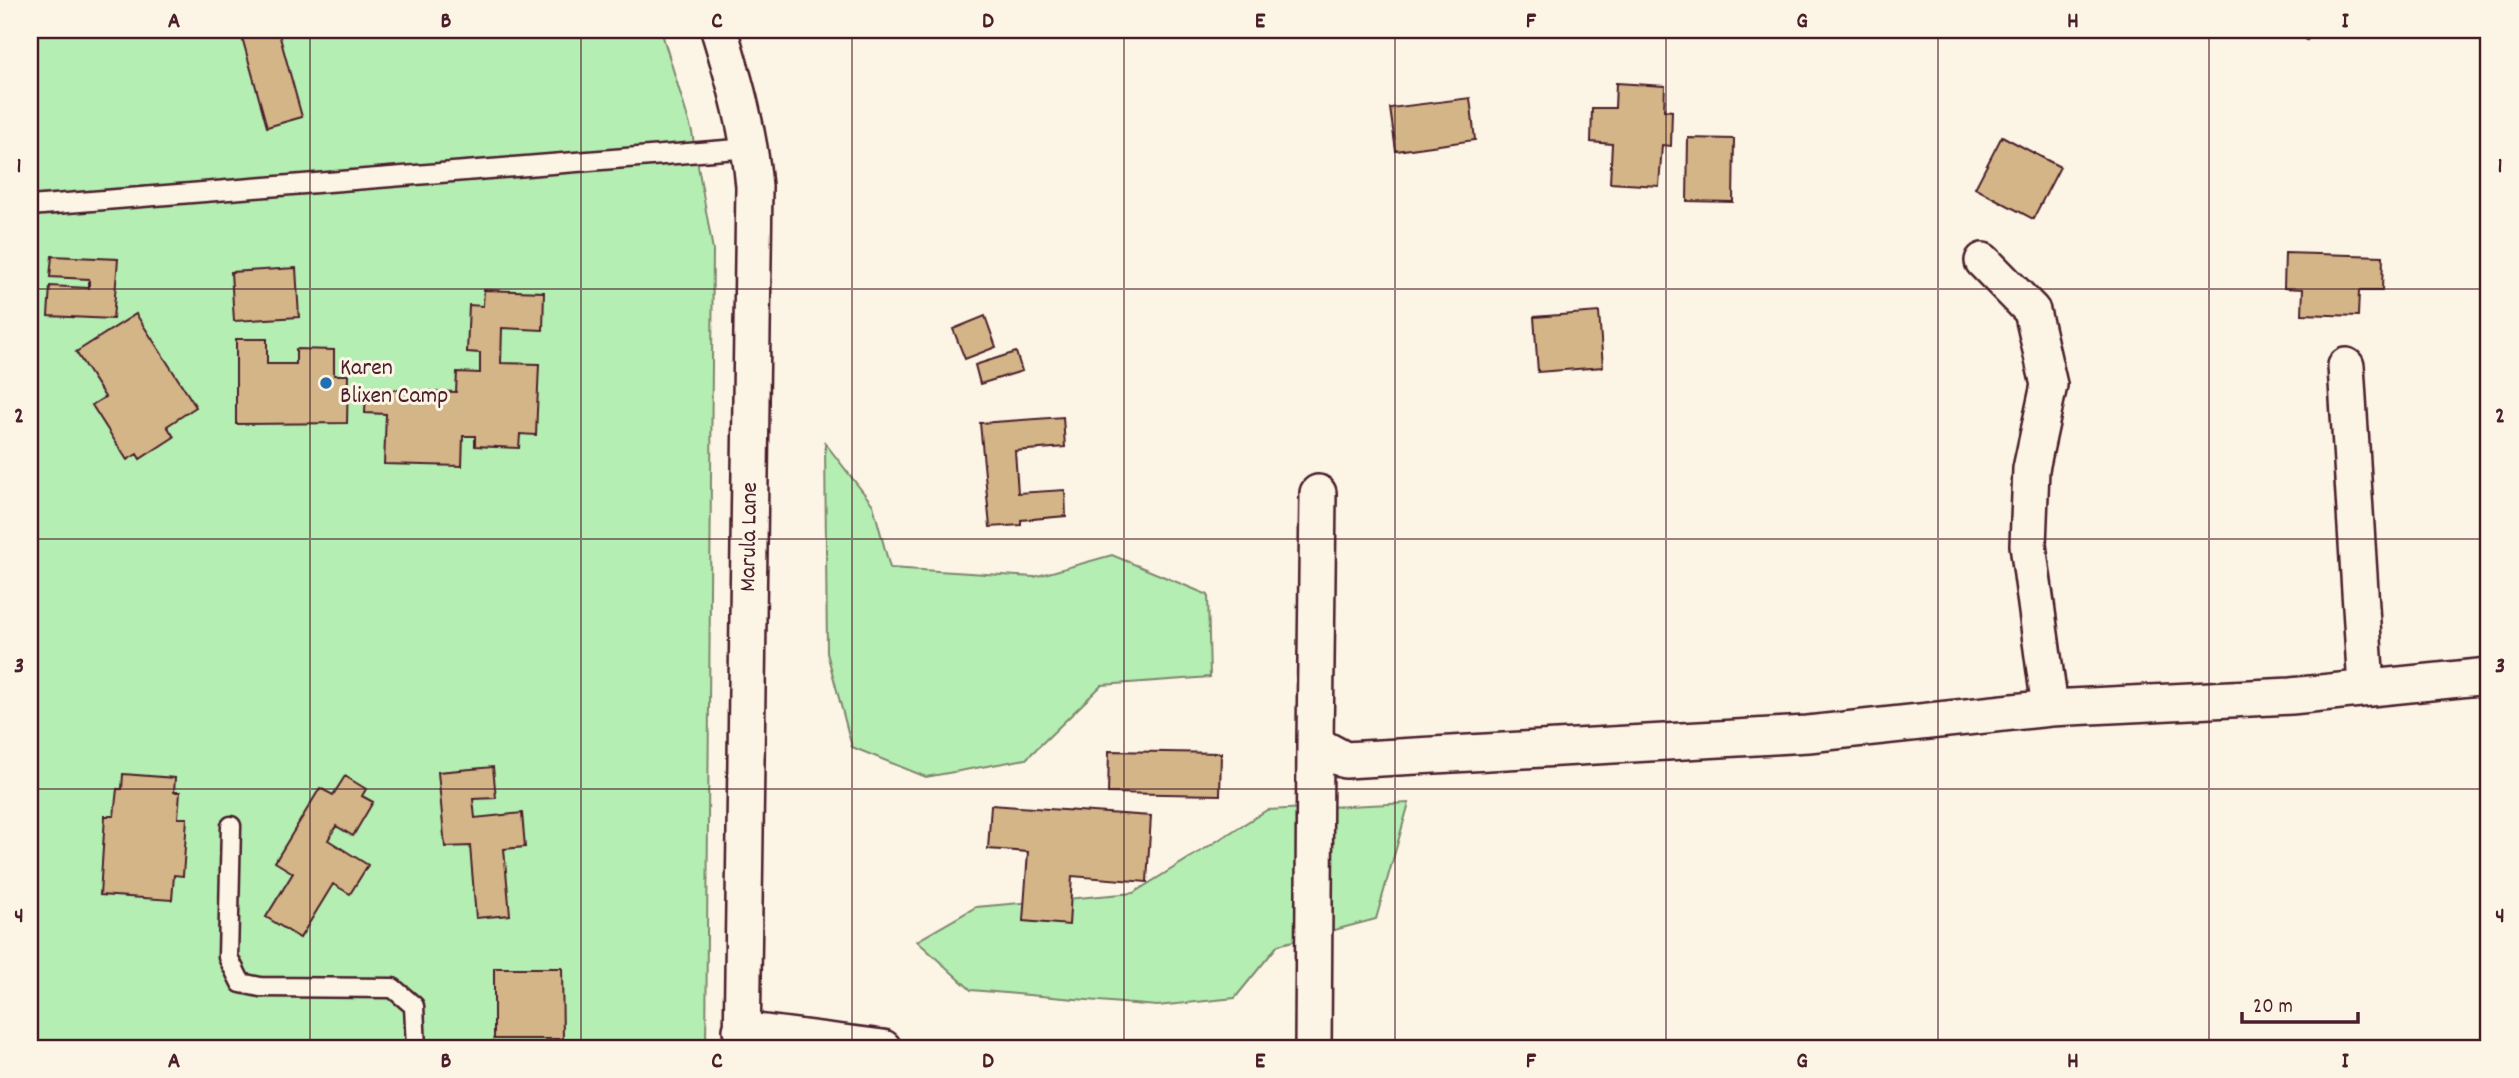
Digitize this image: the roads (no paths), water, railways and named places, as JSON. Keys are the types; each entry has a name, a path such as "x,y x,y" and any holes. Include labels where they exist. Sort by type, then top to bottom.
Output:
{"street":[{"name":"Marula Lane","path":"719,30 741,105 754,186 741,1039"},
{"path":"1983,261 2032,311 2049,385 2031,469 2028,545 2050,708"},
{"path":"2346,366 2366,688"},
{"path":"1313,1048 1318,494"},
{"path":"1315,744 1345,760 1808,734 2050,708 2291,696 2489,676"},
{"path":"741,1039 883,1048"}],"lane":[{"path":"30,206 750,148"},
{"path":"231,826 228,957 240,983 260,987 393,988 414,1006 416,1048"}],"place":[{"name":"Karen Blixen Camp","path":"326,383"}]}
